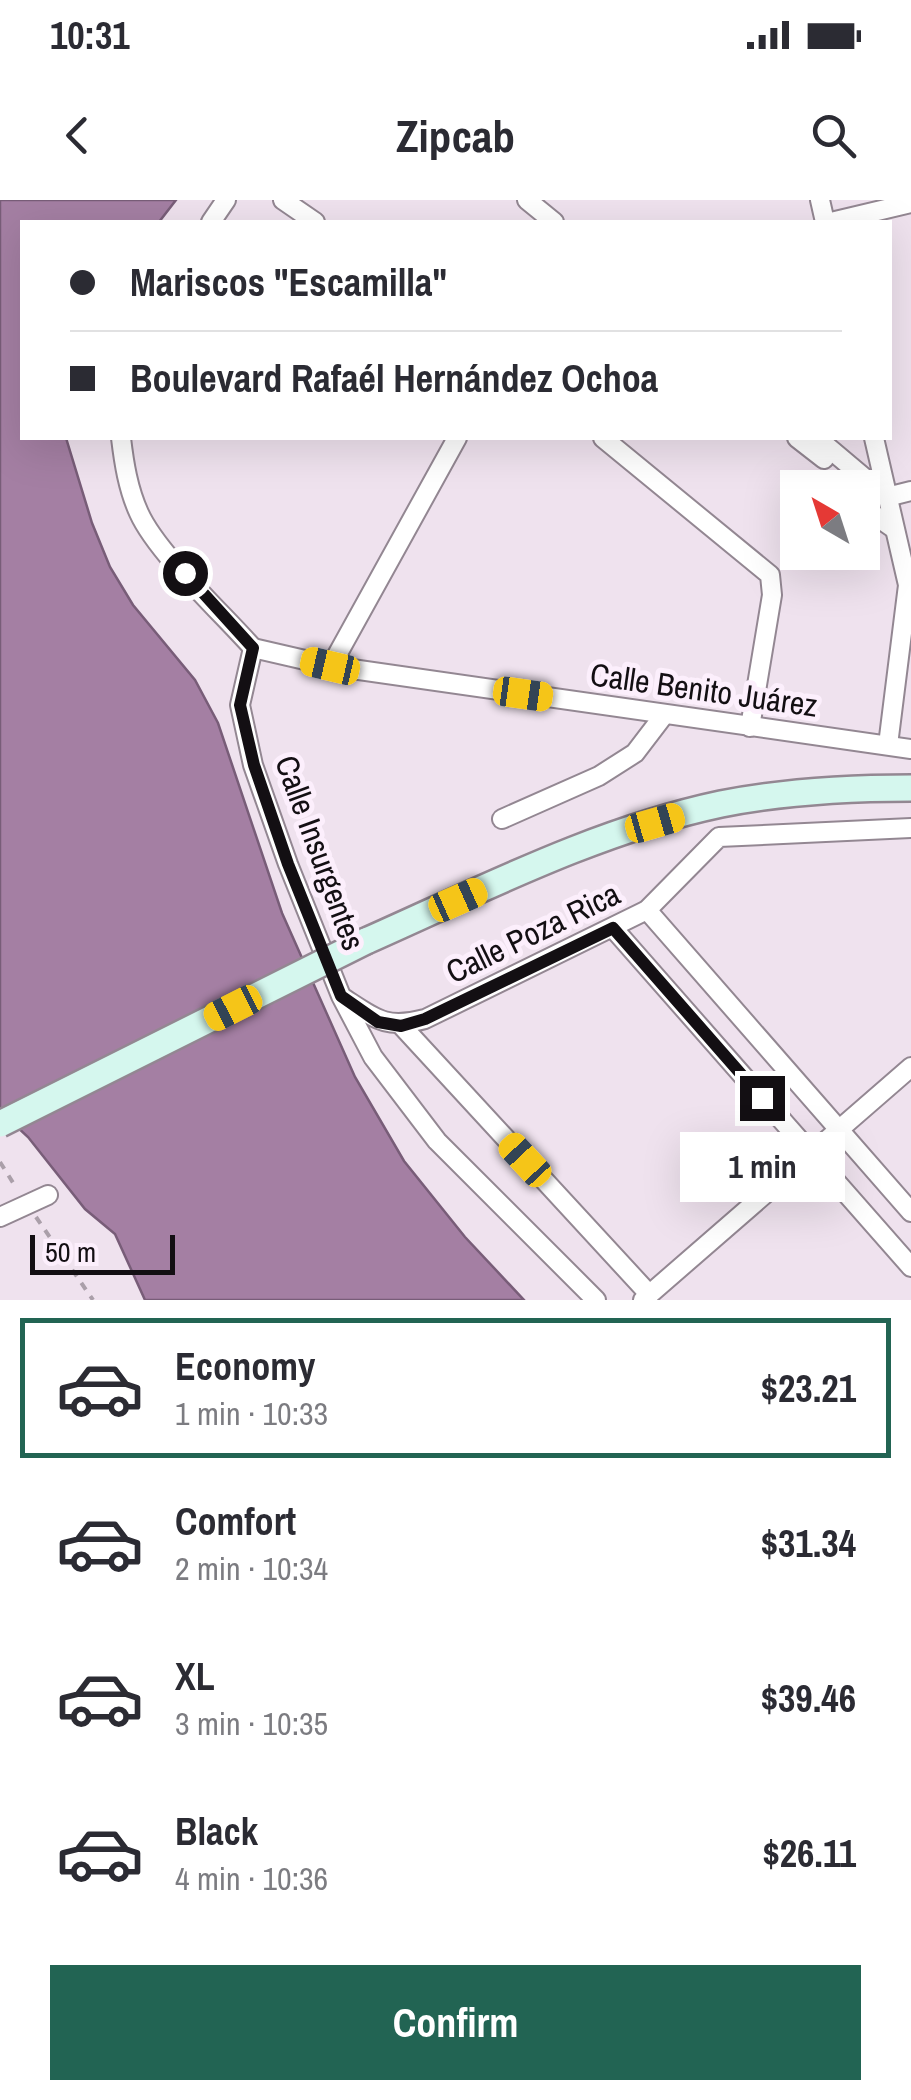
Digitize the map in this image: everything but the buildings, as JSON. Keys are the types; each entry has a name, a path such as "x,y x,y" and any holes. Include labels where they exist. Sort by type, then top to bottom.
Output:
{"main road":[{"path":"0,1124 366,941 622,832 722,804 870,788 911,788"}],"street":[{"path":"283,200 312,220"},
{"path":"527,200 552,220"},
{"path":"837,220 911,203"},
{"path":"121,440 126,473 139,514 162,548 253,648"},
{"path":"330,666 456,440"},
{"path":"605,440 770,575 772,596 750,727"},
{"path":"800,440 838,470"},
{"path":"819,440 888,497"},
{"path":"874,440 909,585 888,744"},
{"path":"888,497 911,491"},
{"path":"880,519 893,528"},
{"name":"Calle Benito Juárez","path":"253,648 330,666 911,748"},
{"name":"Calle Insurgentes","path":"253,648 240,705 254,765 288,864 341,996 372,1058 437,1141 596,1300"},
{"path":"502,819 600,776 635,753 664,715"},
{"path":"722,804 719,837 911,828"},
{"name":"Calle Poza Rica","path":"401,1026 425,1019 647,910 719,837"},
{"path":"647,910 911,1212"},
{"path":"613,928 911,1267"},
{"path":"341,996 378,1022 401,1026 646,1297 911,1066"},
{"path":"0,1217 48,1195"}],"path":[{"path":"0,1162 92,1300"}],"shaded area":[{"path":"0,200 176,200 161,220 20,220 20,440 67,440 110,567 133,605 195,680 218,723 282,913 355,1077 404,1161 465,1237 524,1300 145,1300 115,1234 85,1209 28,1137 0,1111"}],"route":[{"path":"185,573 253,648 240,705 254,765 288,864 341,996 378,1022 401,1026 425,1019 613,928 762,1098"}]}
